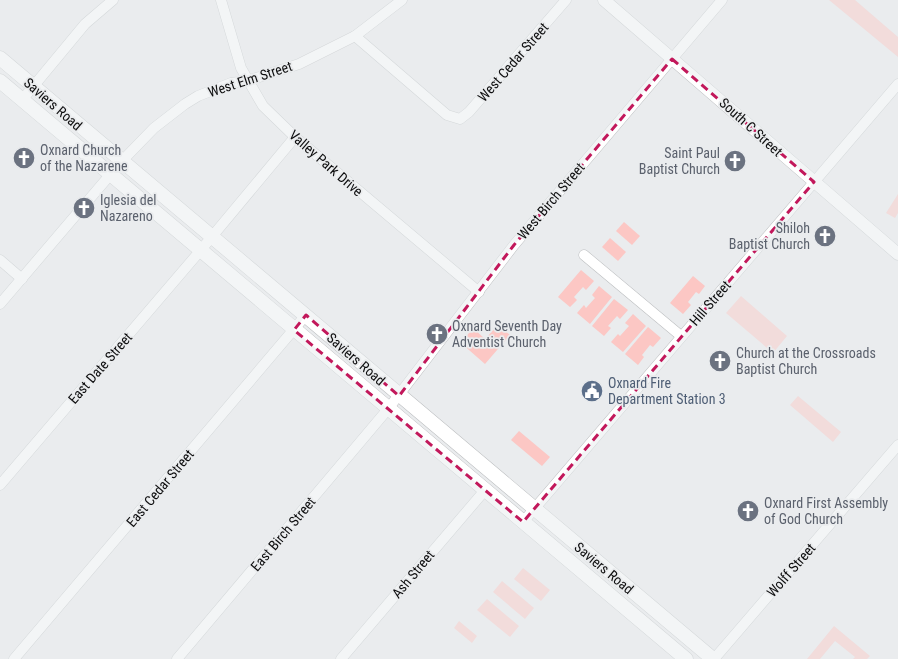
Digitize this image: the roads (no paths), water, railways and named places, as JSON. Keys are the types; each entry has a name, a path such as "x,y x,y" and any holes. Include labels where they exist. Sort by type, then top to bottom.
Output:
{"main road":[{"name":"Saviers Road","path":"0,58 121,162 306,315 399,396 714,659"},
{"name":"Saviers Road","path":"0,81 686,659"}],"street":[{"path":"22,100 85,24 113,0"},
{"name":"Valley Park Drive","path":"221,0 241,68 264,106 296,137 479,292"},
{"name":"West Elm Street","path":"0,304 121,162 154,128 185,104 198,96 231,83 247,80 299,64 355,36 402,0"},
{"name":"West Cedar Street","path":"355,36 447,115 457,120 469,112 566,0"},
{"name":"South C Street","path":"604,0 898,254"},
{"name":"West Birch Street","path":"388,409 568,180 722,0"},
{"name":"Hill Street","path":"523,522 898,84"},
{"name":"East Date Street","path":"0,485 212,238 296,137"},
{"path":"584,255 681,336"},
{"path":"0,260 22,279"},
{"name":"East Cedar Street","path":"14,659 306,315"},
{"name":"East Birch Street","path":"177,659 388,409"},
{"name":"Wolff Street","path":"714,659 898,444"},
{"name":"Ash Street","path":"341,659 486,489"}],"place":[{"name":"Oxnard Church of the Nazarene","path":"24,158"},
{"name":"Saint Paul Baptist Church","path":"735,161"},
{"name":"Iglesia del Nazareno","path":"84,208"},
{"name":"Shiloh Baptist Church","path":"825,236"},
{"name":"Oxnard Seventh Day Adventist Church","path":"437,334"},
{"name":"Church at the Crossroads Baptist Church","path":"720,361"},
{"name":"Oxnard Fire Department Station 3","path":"592,391"},
{"name":"Oxnard First Assembly of God Church","path":"748,511"}]}
